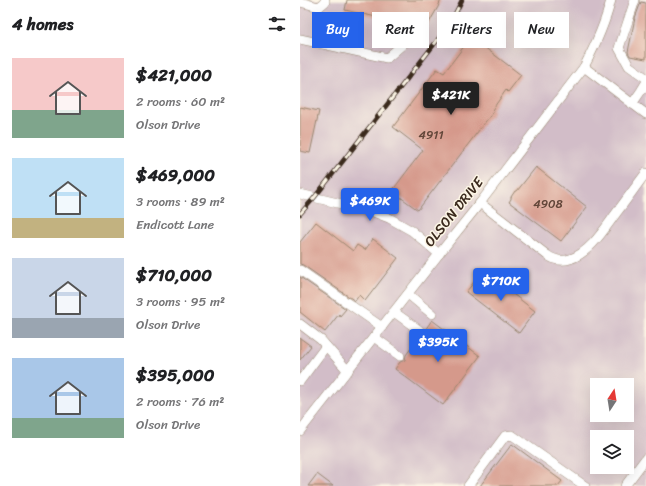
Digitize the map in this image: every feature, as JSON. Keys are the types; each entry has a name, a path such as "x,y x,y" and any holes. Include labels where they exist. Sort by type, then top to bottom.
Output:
{"street":[{"path":"300,2 319,7 325,2 325,0"},
{"name":"OLSON DRIVE","path":"300,431 480,203 584,67 607,17 611,0"},
{"path":"635,0 619,48 629,66 646,78"},
{"path":"300,39 387,58 399,48"},
{"path":"584,67 646,114"},
{"path":"632,104 646,83"},
{"path":"480,203 547,255 562,261 571,259 581,254 593,243 646,172"},
{"path":"300,194 371,211 389,218 412,230 439,254"},
{"path":"300,270 382,327"},
{"path":"408,294 432,314"},
{"path":"394,312 419,330"},
{"path":"300,324 321,340 348,371"},
{"path":"374,337 400,356"},
{"path":"300,382 326,346"},
{"path":"468,486 505,436 508,435 512,435 585,486"},
{"path":"625,486 646,458"}],"shaded area":[{"path":"300,0 646,0 646,486 300,486"}],"building":[{"path":"347,0 441,0 429,23 429,12 372,12 372,16 364,14 364,12 345,10"},
{"path":"641,2 646,3 646,59 630,56 628,52 635,18"},
{"path":"463,48 485,48 521,75 508,92 506,90 492,110 494,111 490,117 418,210 392,191 423,150 393,127 437,69 444,73"},
{"path":"300,107 319,111 310,153 300,151"},
{"path":"536,167 587,207 561,241 509,202 515,191 517,191"},
{"path":"316,222 353,251 357,245 365,250 373,239 398,258 365,301 359,295 355,301 300,264 300,242"},
{"path":"483,271 535,311 519,333 466,292"},
{"path":"300,277 346,309 340,316 339,314 325,332 300,312"},
{"path":"432,320 480,356 443,405 395,369 400,362 405,360 406,355 420,336 424,334"},
{"path":"300,338 311,346 300,360"},
{"path":"512,444 562,481 558,486 480,486"},
{"path":"317,474 333,486 308,486"}],"railway":[{"path":"300,214 450,24 462,0"}]}
